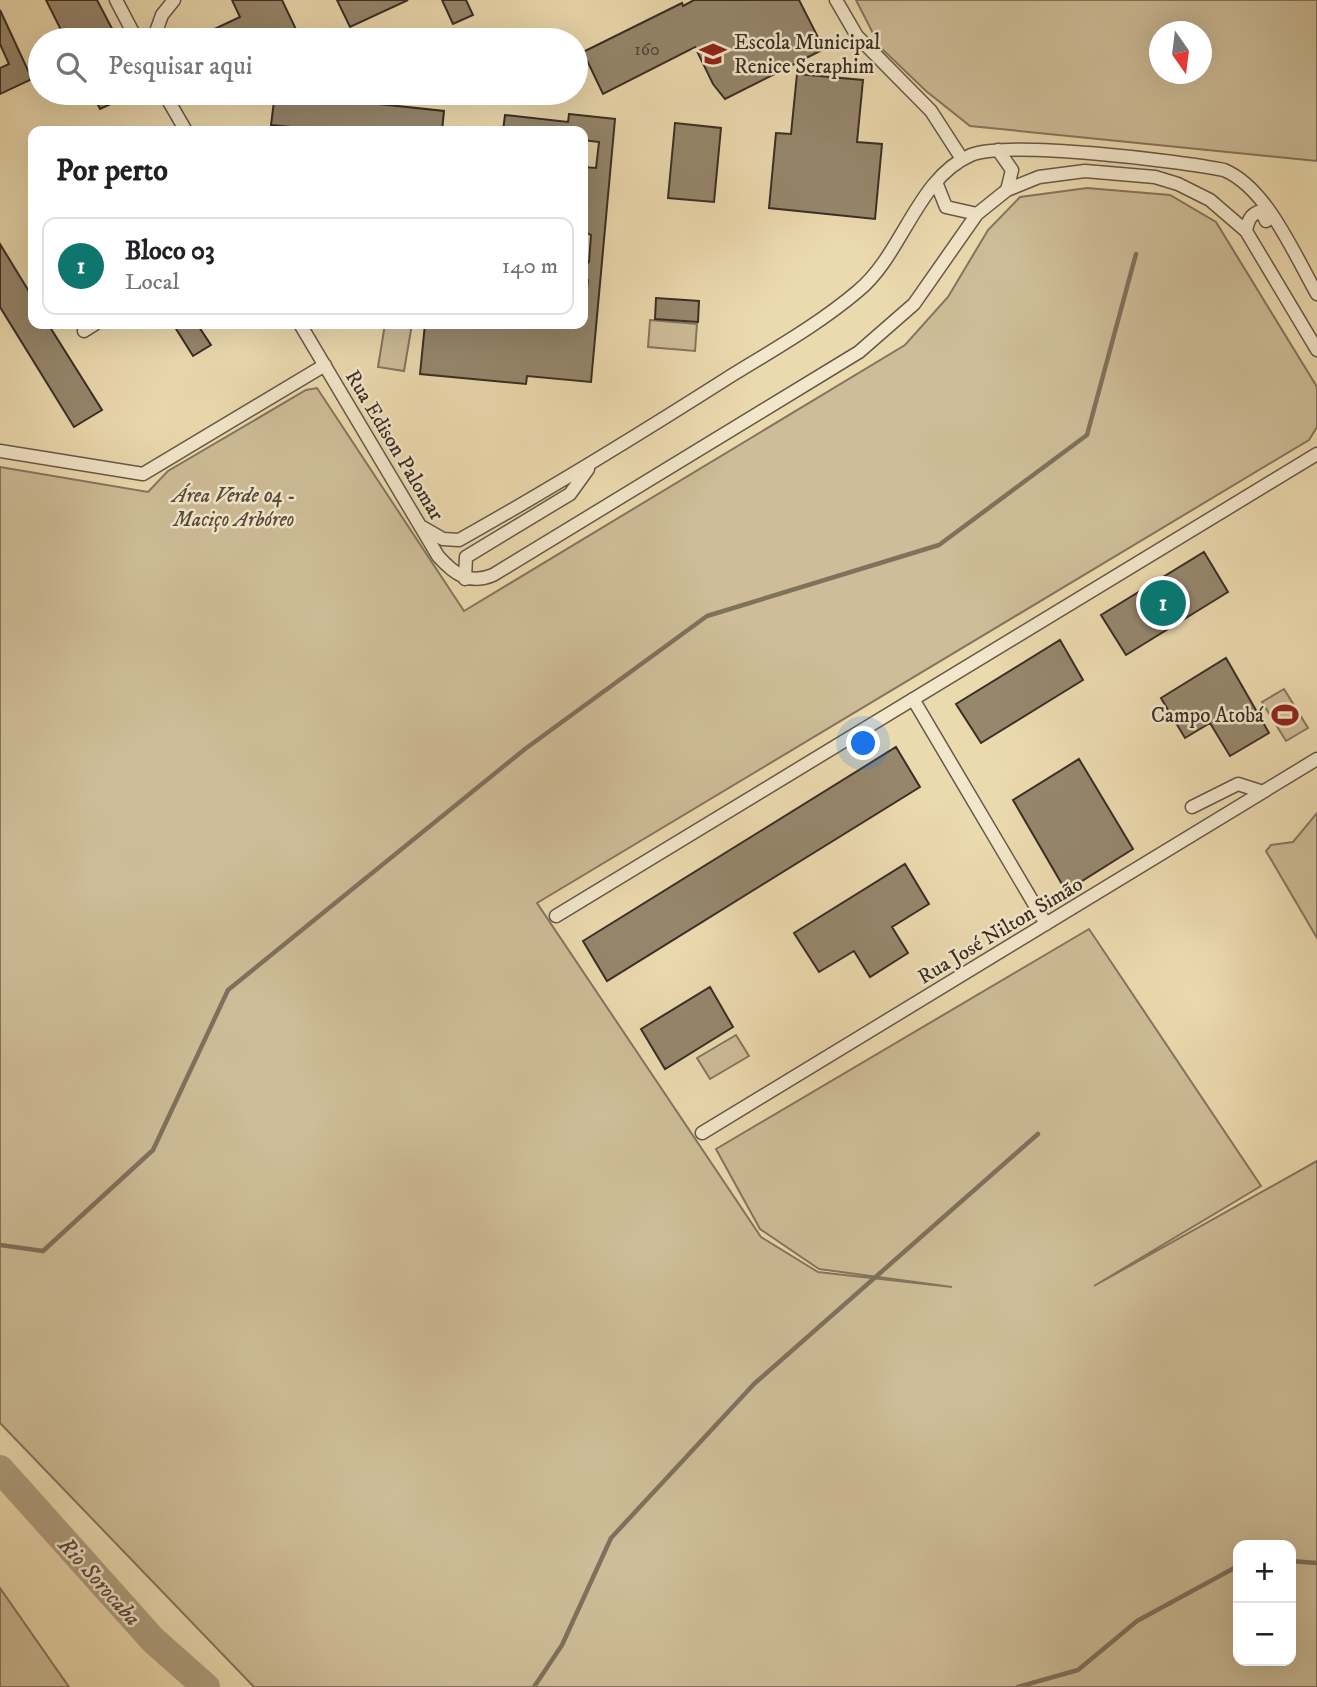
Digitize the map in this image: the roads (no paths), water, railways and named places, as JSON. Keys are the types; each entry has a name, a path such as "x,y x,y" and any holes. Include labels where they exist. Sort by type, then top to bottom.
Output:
{"street":[{"path":"116,0 131,28"},
{"path":"157,28 162,15 174,0"},
{"path":"836,0 858,36 931,111 962,159"},
{"path":"171,105 183,126"},
{"path":"998,150 1010,163 1012,170 1007,190"},
{"path":"421,527 443,539 459,540 590,466 817,323 859,291 896,248 936,181 962,159 998,150 1066,152 1210,167 1235,175 1258,195 1317,294"},
{"path":"590,466 570,494 466,557 465,579 475,580 493,575 859,352 914,304 977,214 1007,190 1054,173 1086,171 1155,177 1178,184 1210,200 1246,231 1317,350"},
{"path":"936,181 946,206 977,214"},
{"path":"1246,231 1251,216 1261,211 1317,306"},
{"name":"Rua Edison Palomar","path":"303,329 438,556 465,579"},
{"path":"0,451 143,474 325,365"},
{"path":"556,916 1317,454"},
{"path":"913,699 1046,924"},
{"name":"Rua José Nilton Simão","path":"702,1133 1317,759"},
{"path":"1192,807 1238,784 1263,792"}],"waterway":[{"path":"0,1245 43,1251 153,1150 228,990 525,749 707,616 939,545 1087,435 1136,254"},
{"path":"534,1687 562,1645 611,1538 754,1384 1038,1134"},
{"name":"Rio Sorocaba","path":"0,1469 153,1640 206,1687"},
{"path":"1296,1561 1317,1563"},
{"path":"1018,1687 1078,1670 1137,1621 1233,1569"}],"place":[{"name":"Escola Municipal Renice Seraphim","path":"713,54"},
{"name":"Bloco 03","path":"1163,603"},
{"name":"Campo Atobá","path":"1285,715"}],"park label":[{"name":"Área Verde 04 - Maciço Arbóreo","path":"234,507"}]}
